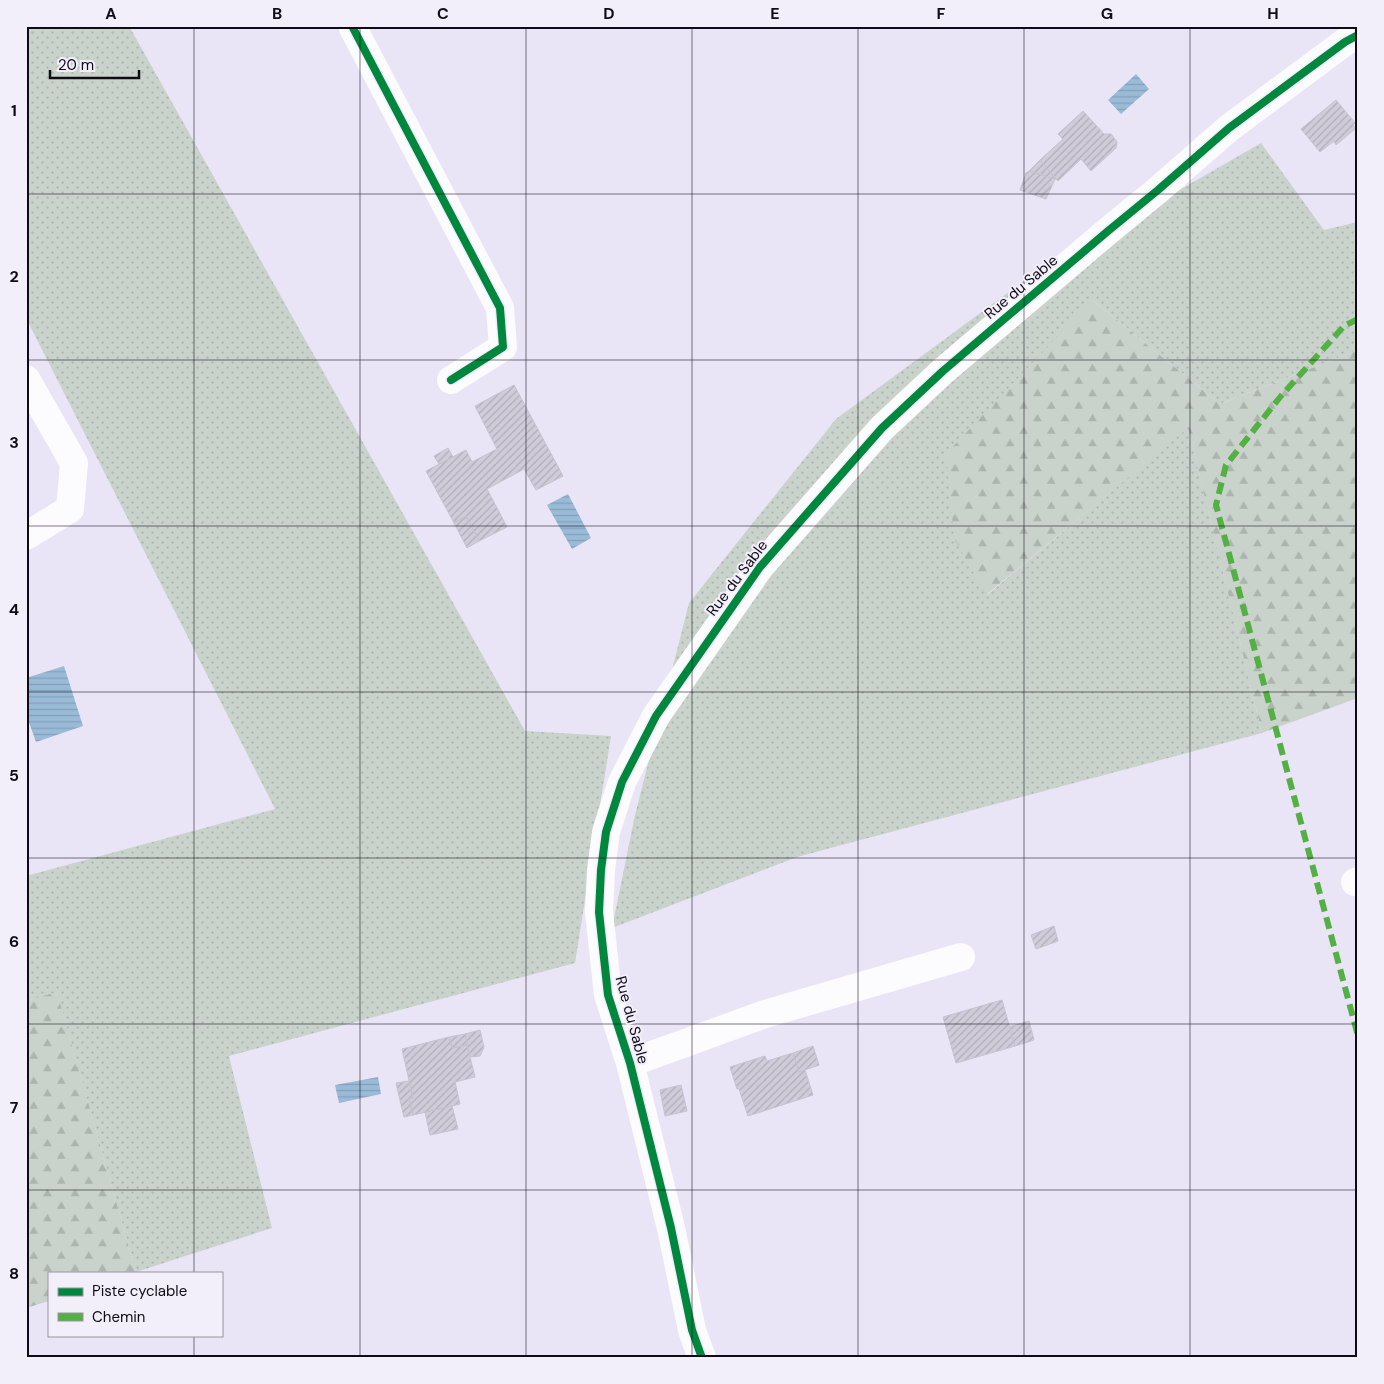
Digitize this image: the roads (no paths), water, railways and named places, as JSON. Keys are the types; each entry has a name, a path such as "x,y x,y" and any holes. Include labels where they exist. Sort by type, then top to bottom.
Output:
{"street":[{"path":"352,26 500,308 502,347 451,380"},
{"name":"Rue du Sable","path":"702,1358 692,1330 671,1228 630,1063 608,995 599,912 601,870 606,832 622,782 656,716 760,567 882,428 980,340 1108,230 1158,190 1229,128 1346,35"},
{"path":"26,379 74,463 70,509 26,536"},
{"path":"630,1063 765,1014 962,957"}],"water":[{"path":"1136,74 1149,89 1121,114 1108,100"},
{"path":"568,494 591,538 572,549 547,505"},
{"path":"64,666 83,726 36,742 26,714 26,678"},
{"path":"378,1077 381,1094 339,1103 335,1085"}]}
